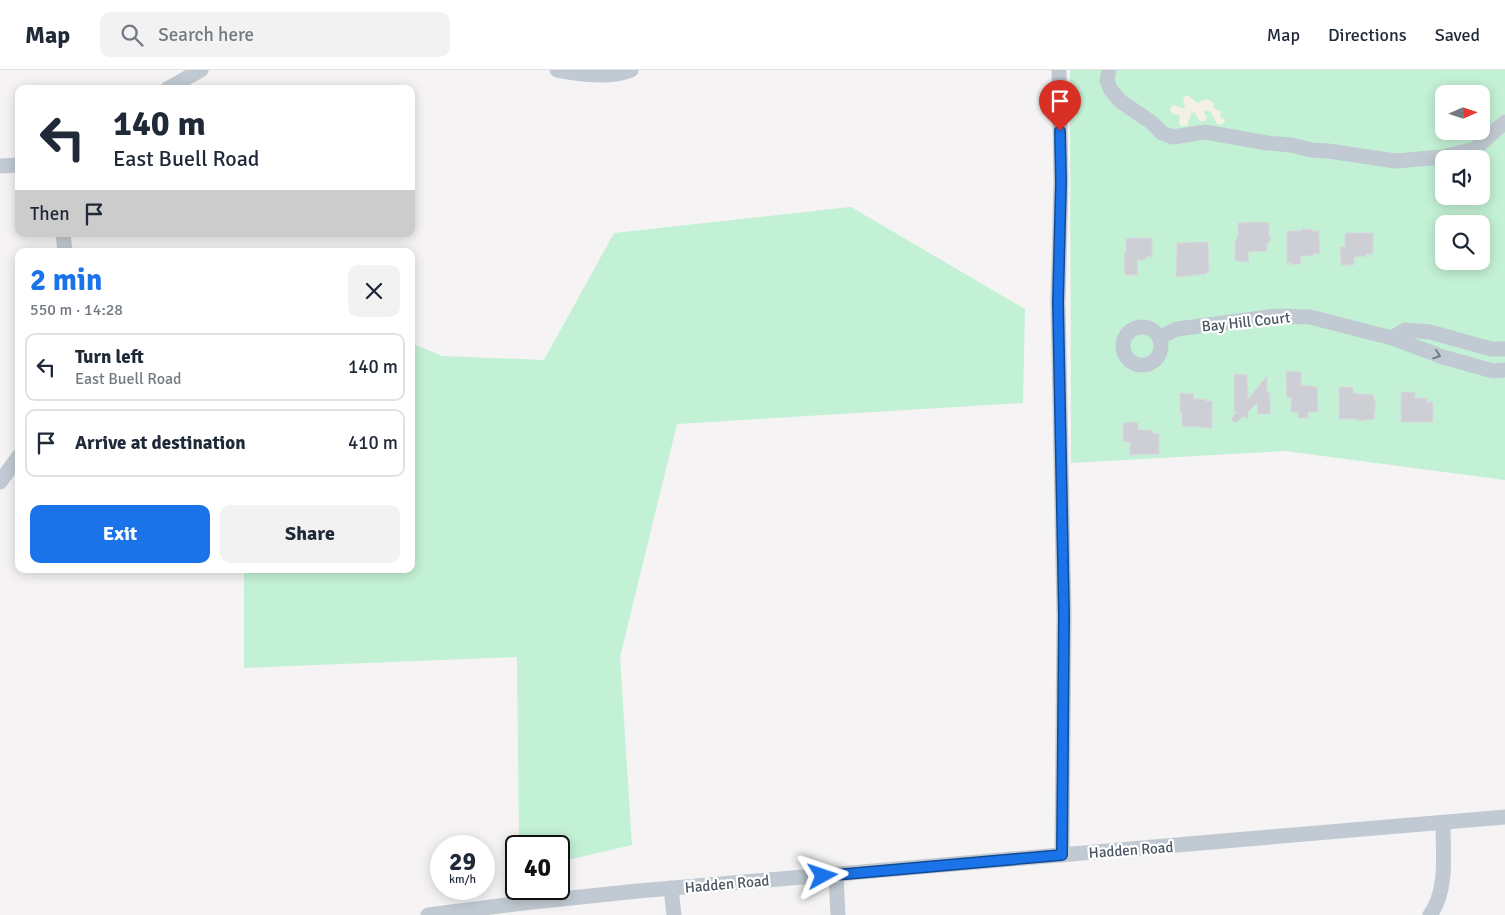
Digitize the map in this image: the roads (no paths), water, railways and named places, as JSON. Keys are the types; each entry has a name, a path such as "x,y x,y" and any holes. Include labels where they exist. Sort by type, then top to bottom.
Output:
{"street":[{"path":"174,85 201,70"},
{"path":"557,70 601,75 624,73 631,70"},
{"path":"1059,70 1061,182 1058,302 1064,615 1062,855"},
{"path":"1108,70 1107,80 1111,90 1120,101 1151,122 1162,133 1173,137 1204,132 1267,144 1291,145 1311,150 1396,160 1442,156 1475,149 1505,122"},
{"path":"0,166 15,165"},
{"name":"Bay Hill Court","path":"1160,337 1177,329 1278,316 1310,317 1392,338 1443,358 1493,371 1505,370"},
{"path":"1392,338 1405,330 1430,332 1491,349 1505,349"},
{"path":"0,482 15,461"},
{"name":"Hadden Road","path":"428,915 672,888 836,876 1062,855 1443,824 1505,817"},
{"path":"1430,915 1436,908 1443,877 1443,824"},
{"path":"836,876 838,915"},
{"path":"672,888 674,915"}]}
